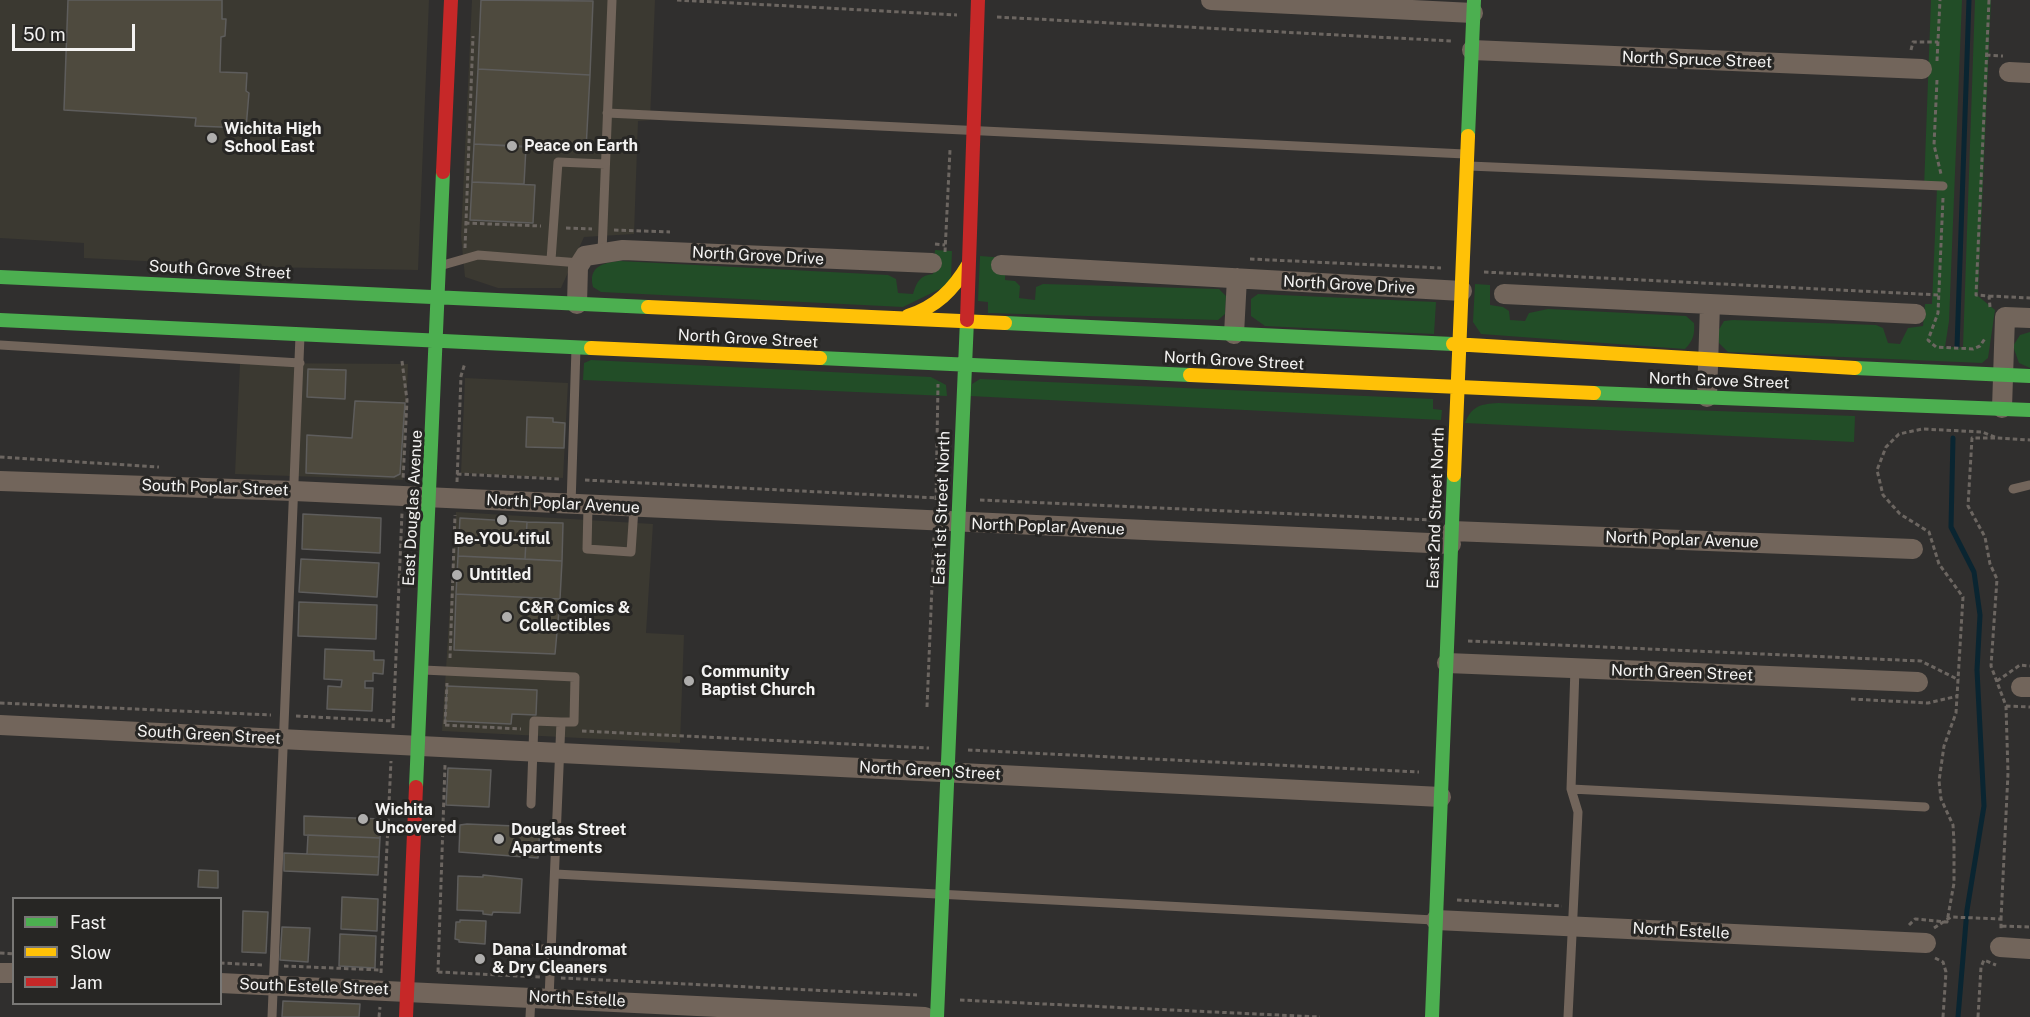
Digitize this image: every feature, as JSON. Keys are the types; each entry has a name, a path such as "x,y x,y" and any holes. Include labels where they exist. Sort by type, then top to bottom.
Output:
{"street":[{"name":"East Douglas Avenue","path":"406,1017 451,0"},
{"name":"East 1st Street North","path":"937,1017 968,322 978,0"},
{"path":"1211,0 1474,7"},
{"name":"East 2nd Street North","path":"1432,1017 1474,7"},
{"name":"North Spruce Street","path":"1472,50 1932,70"},
{"path":"2009,72 2030,73"},
{"name":"North Grove Drive","path":"589,257 624,250 938,261"},
{"path":"577,304 578,267 589,257"},
{"path":"895,319 933,306 953,291 968,265"},
{"name":"North Grove Drive","path":"1001,265 1462,291"},
{"name":"South Grove Street","path":"0,277 438,298"},
{"path":"1234,334 1237,278"},
{"path":"1504,294 1916,314"},
{"name":"North Grove Street","path":"438,298 1460,344 1708,361 2030,376"},
{"path":"1707,397 1710,304"},
{"path":"2002,408 2005,317 2030,318"},
{"path":"0,320 436,340"},
{"name":"North Grove Street","path":"436,340 1458,388 2030,410"},
{"name":"South Poplar Street","path":"0,481 429,498"},
{"name":"North Poplar Avenue","path":"429,498 958,523 1913,549"},
{"name":"North Green Street","path":"1447,663 1918,682"},
{"name":"South Green Street","path":"0,725 418,746"},
{"name":"North Green Street","path":"418,746 1441,797"},
{"name":"North Estelle","path":"1436,920 1926,943"},
{"path":"2000,947 2030,949"},
{"name":"South Estelle Street","path":"222,983 408,990"},
{"name":"North Estelle","path":"408,990 926,1017"}],"lane":[{"path":"440,266 478,255 551,260 589,257 605,164 612,0"},
{"path":"607,113 973,131 1943,186"},
{"path":"551,260 558,162 605,164"},
{"path":"272,1017 300,334"},
{"path":"0,345 300,363"},
{"path":"576,347 579,505 586,549 631,552 634,508"},
{"path":"2013,489 2030,485"},
{"path":"1568,1017 1578,812 1571,789 1575,668"},
{"path":"422,670 576,677 574,722 534,721 531,804"},
{"path":"530,1017 550,977 561,722"},
{"path":"1571,789 1925,807"},
{"path":"555,874 1436,920"},
{"path":"512,949 552,949"}],"path":[{"path":"677,0 1452,41"},
{"path":"1940,0 1932,70 1934,145 1943,186 1938,313 1928,340 1936,347 1973,349 1980,346 1986,337 1988,328"},
{"path":"1989,0 1976,295 2030,298"},
{"path":"956,7 956,26"},
{"path":"467,258 465,244 473,35"},
{"path":"938,261 951,130"},
{"path":"1484,272 1939,295"},
{"path":"1989,296 1990,309"},
{"path":"393,728 407,400 402,359"},
{"path":"445,733 461,376 466,361"},
{"path":"927,713 940,403 938,383"},
{"path":"1947,922 1954,882 1954,842 1953,825 1941,799 1939,781 1944,746 1956,713 1963,597 1939,564 1929,532 1900,514 1883,495 1877,470 1886,447 1899,434 1922,429 1982,432 1996,438"},
{"path":"2001,920 2008,773 2006,706 1991,666 1996,579 1990,564 1985,537 1968,506 1972,438 2030,440"},
{"path":"1468,641 1921,661 1959,680"},
{"path":"0,703 393,721"},
{"path":"2006,706 2030,707"},
{"path":"925,757 926,736"},
{"path":"381,977 392,753"},
{"path":"438,979 445,758"},
{"path":"1951,918 1994,919"},
{"path":"2001,926 2030,927"},
{"path":"1926,943 1933,957 1943,962 1946,972 1943,1017"},
{"path":"1978,1017 1981,967 1984,960 1999,966 2000,947"},
{"path":"222,963 381,970"},
{"path":"438,972 1320,1017"}],"shaded area":[{"name":"Wichita High School East","path":"0,0 429,0 418,270 264,267 84,258 84,243 0,238"},
{"path":"472,0 655,0 650,120 638,121 634,234 584,237 561,288 498,288 465,277 461,236"},
{"path":"240,363 408,364 403,480 235,474"},
{"path":"465,378 568,383 563,478 461,473"},
{"path":"456,512 653,524 646,633 684,635 680,743 442,731"}],"green space":[{"path":"1931,0 1962,0 1949,321 1945,347 1963,347 1975,0 1991,0 1978,296 1995,310 1988,358 1982,363 1728,352 1719,343 1717,333 1724,321 1876,325 1883,328 1888,343 1900,344 1908,328 1923,326 1925,304 1932,304 1937,188 1924,188"},
{"path":"935,250 952,251 951,278 944,287 903,307 601,292 593,287 592,280 598,267 619,261 888,275 896,279 898,293 913,294 919,280 933,274"},
{"path":"980,256 1006,258 1005,280 1015,281 1020,286 1019,298 1035,300 1036,287 1043,284 1219,289 1226,296 1225,314 1218,320 988,313 988,302 978,301"},
{"path":"1475,284 1490,285 1490,305 1503,307 1509,311 1510,320 1525,321 1529,313 1548,309 1686,316 1694,323 1694,334 1685,349 1481,334 1473,322"},
{"path":"1258,294 1436,302 1434,334 1265,326 1251,316 1251,299"},
{"path":"2030,332 2030,368 2019,363 2013,346 2020,335"},
{"path":"591,360 931,377 946,385 947,396 583,380 584,363"},
{"path":"980,379 1433,399 1433,409 1442,410 1441,420 970,396 972,384"},
{"path":"1498,403 1855,416 1854,442 1465,423 1477,407"}],"building":[{"path":"68,0 222,0 222,19 226,19 225,36 221,37 220,72 247,73 246,91 249,93 246,128 195,126 196,118 64,110"},
{"path":"481,0 593,1 590,75 478,69"},
{"path":"478,69 590,75 586,149 474,144"},
{"path":"474,144 526,147 524,184 472,182"},
{"path":"472,182 535,185 533,223 470,220"},
{"path":"308,369 346,370 345,399 307,397"},
{"path":"355,401 405,403 400,474 394,477 306,473 307,435 352,438"},
{"path":"527,417 553,418 553,422 565,423 564,448 526,447"},
{"path":"303,514 381,518 380,553 302,549"},
{"path":"460,518 527,522 525,559 458,556"},
{"path":"527,522 563,523 562,561 525,559"},
{"path":"458,556 562,561 560,599 456,594"},
{"path":"301,559 379,563 377,597 299,592"},
{"name":"C&R Comics & Collectibles","path":"456,594 560,599 555,654 454,650"},
{"path":"299,602 377,605 376,639 298,636"},
{"path":"325,649 374,651 374,660 384,660 383,674 373,673 373,681 365,681 365,688 373,688 372,711 327,709 328,686 341,687 342,680 324,679"},
{"path":"447,686 537,690 536,715 512,714 511,724 445,721"},
{"path":"448,768 491,770 489,807 446,805"},
{"path":"304,816 381,819 380,838 304,835"},
{"name":"Douglas Street Apartments","path":"460,825 540,827 538,858 459,852"},
{"path":"308,835 380,838 379,857 307,854"},
{"path":"284,853 379,857 378,875 284,871"},
{"path":"199,870 218,871 218,888 198,887"},
{"path":"483,875 522,879 520,913 493,912 492,915 483,914 483,911 457,910 458,876 483,877"},
{"path":"342,897 378,899 377,931 341,929"},
{"path":"243,911 268,912 266,953 242,952"},
{"path":"460,920 486,921 485,944 459,942 455,939 456,922"},
{"path":"282,927 310,928 308,962 280,960"},
{"path":"340,934 376,936 375,968 339,966"},
{"path":"283,1001 360,1004 359,1017 282,1017"}],"waterway":[{"path":"1957,347 1969,0"},
{"path":"1953,438 1951,527 1974,572 1980,615 1977,670 1984,806 1967,910 1958,1017"}],"traffic: fast":[{"path":"1468,136 1474,0"},
{"path":"416,787 443,172"},
{"path":"0,277 648,307"},
{"path":"0,320 591,348"},
{"path":"937,1017 967,320"},
{"path":"1005,323 1453,344"},
{"path":"820,358 1190,375"},
{"path":"1855,368 2030,376"},
{"path":"1594,393 2030,410"},
{"path":"1432,1017 1454,475"}],"traffic: slow":[{"path":"1454,475 1468,136"},
{"path":"908,316 927,308 943,296 968,265"},
{"path":"648,307 1005,323"},
{"path":"1453,344 1855,368"},
{"path":"591,348 820,358"},
{"path":"1190,375 1594,393"}],"traffic: jam":[{"path":"443,172 451,0"},
{"path":"967,320 978,0"},
{"path":"406,1017 416,787"}],"place":[{"name":"Wichita High School East","path":"212,138"},
{"name":"Peace on Earth","path":"512,146"},
{"name":"Be-YOU-tiful","path":"502,520"},
{"name":"Untitled","path":"457,575"},
{"name":"C&R Comics & Collectibles","path":"507,617"},
{"name":"Community Baptist Church","path":"689,681"},
{"name":"Wichita Uncovered","path":"363,819"},
{"name":"Douglas Street Apartments","path":"499,839"},
{"name":"Dana Laundromat & Dry Cleaners","path":"480,959"}]}
